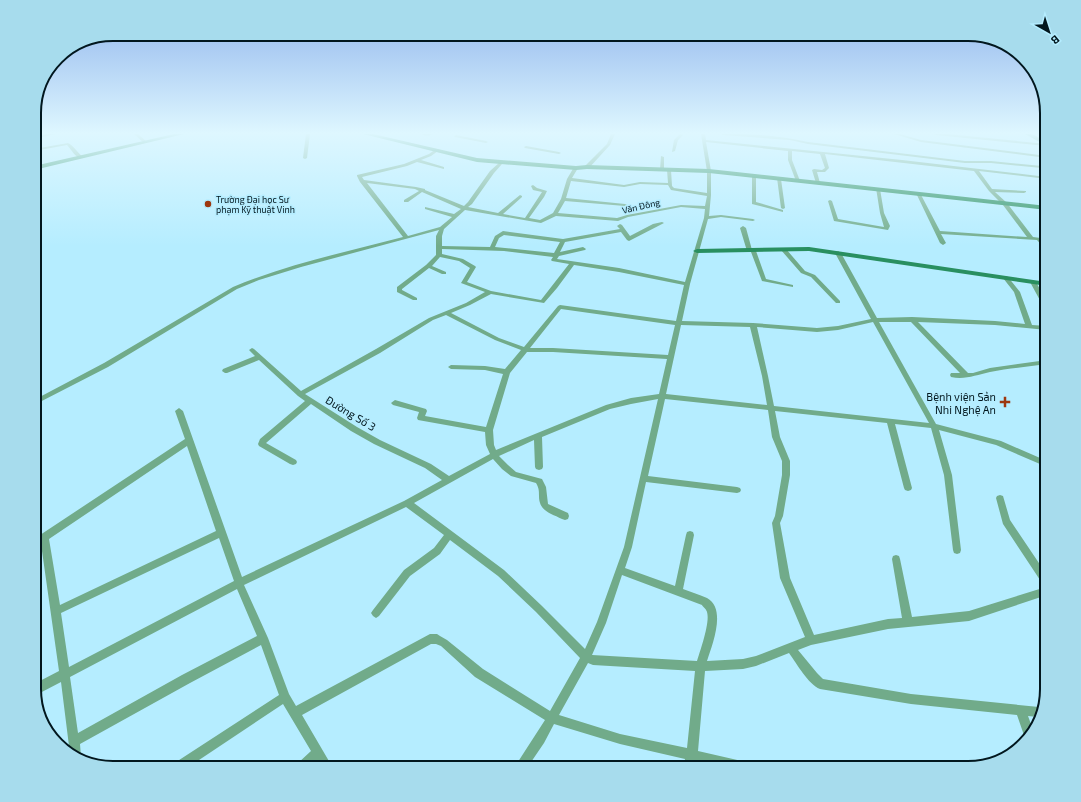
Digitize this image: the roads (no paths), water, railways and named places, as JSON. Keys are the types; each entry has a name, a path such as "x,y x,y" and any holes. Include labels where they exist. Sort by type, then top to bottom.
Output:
{"street":[{"path":"362,178 384,171"},
{"path":"415,299 399,291 399,288 428,266 439,255 439,236 442,228 470,203 493,171"},
{"path":"362,178 410,186 423,190 464,208 541,222 555,214 563,200 569,179 574,171"},
{"path":"670,171 670,184 675,190 709,195"},
{"path":"698,171 918,193 1040,207"},
{"path":"794,171 798,181"},
{"path":"814,171 818,183"},
{"path":"977,171 1005,204 1030,237"},
{"path":"988,171 1040,177"},
{"path":"1033,171 1037,177"},
{"path":"525,761 540,740 586,657 601,623 628,547 687,284 706,218 709,195 709,172"},
{"path":"754,176 754,203 782,209 778,179"},
{"path":"362,178 406,237"},
{"path":"569,179 624,186 643,182 670,184"},
{"path":"526,219 542,198 545,191 535,189 533,186"},
{"path":"830,201 836,220 838,221 886,229 887,226 882,213 878,189"},
{"path":"406,201 423,190"},
{"path":"992,190 1024,192"},
{"path":"918,193 943,243"},
{"path":"500,214 520,196"},
{"path":"563,200 627,203 623,210 627,216"},
{"name":"Văn Đông","path":"555,214 618,220 627,216 681,206 707,208"},
{"path":"427,208 454,216"},
{"path":"706,218 721,216 753,220"},
{"path":"618,220 622,230 629,239 662,222"},
{"path":"41,399 106,365 235,288 257,279 292,268 442,228"},
{"path":"743,228 764,280 791,286"},
{"path":"492,249 497,237 503,233 563,241 622,230"},
{"path":"938,232 1030,237 1040,240"},
{"path":"563,241 555,255 554,260 572,264 619,270 687,284"},
{"path":"439,246 555,255 583,249"},
{"path":"697,251 809,249 838,252 1040,283"},
{"path":"784,250 804,272 813,276 838,302"},
{"path":"838,252 874,320 902,366 934,426 948,475 957,550"},
{"path":"439,255 461,260 473,267 464,283 490,292 542,302 572,264"},
{"path":"428,266 444,273"},
{"path":"1006,278 1017,292 1029,326"},
{"path":"1033,282 1040,295"},
{"path":"300,394 378,351 431,319 468,304 490,292"},
{"path":"565,516 545,506 542,498 543,487 539,481 514,474 494,455 490,445 489,430 507,372 560,307 670,323 753,325 822,329 874,320 912,319 962,321 1040,327"},
{"path":"447,313 497,339 526,350 553,350 671,357"},
{"path":"912,319 967,376"},
{"path":"753,325 765,376 776,437 784,453 786,468 779,516 776,523 785,578 810,640"},
{"name":"Đường Số 3","path":"252,350 300,394 310,401 360,432 428,466 449,480"},
{"path":"226,371 259,357"},
{"path":"953,375 967,376 990,370 1040,363"},
{"path":"451,366 485,368 507,372"},
{"path":"41,686 239,583 407,503 494,455 608,407 631,401 663,396 934,426 998,443 1040,461"},
{"path":"293,462 262,444 263,441 310,401"},
{"path":"395,403 424,411 421,418 489,430"},
{"path":"179,410 239,583 263,638 285,697 323,761"},
{"path":"890,421 908,488"},
{"path":"538,436 539,467"},
{"path":"41,539 190,440"},
{"path":"644,479 737,490"},
{"path":"1000,498 1006,521 1040,572"},
{"path":"407,503 449,535 484,558 539,609 586,657 593,660 701,666 743,664 756,661 810,640 859,629 908,622 969,616 1040,593"},
{"path":"56,611 222,532"},
{"path":"376,613 407,573 437,552 449,535"},
{"path":"678,592 690,535"},
{"path":"44,537 76,750"},
{"path":"896,559 908,622"},
{"path":"619,570 705,602 713,612 711,628 701,666 691,761"},
{"path":"75,741 263,638"},
{"path":"295,713 430,639 437,639 444,643 479,673 552,718 620,739 719,761"},
{"path":"791,648 820,684 911,699 1036,712"},
{"path":"188,761 285,697"},
{"path":"1021,710 1027,730"},
{"path":"308,761 318,752"}],"place":[{"name":"Trường Đại học Sư phạm Kỹ thuật Vinh","path":"208,204"},
{"name":"Bệnh viện Sản Nhi Nghệ An","path":"1005,402"}]}
